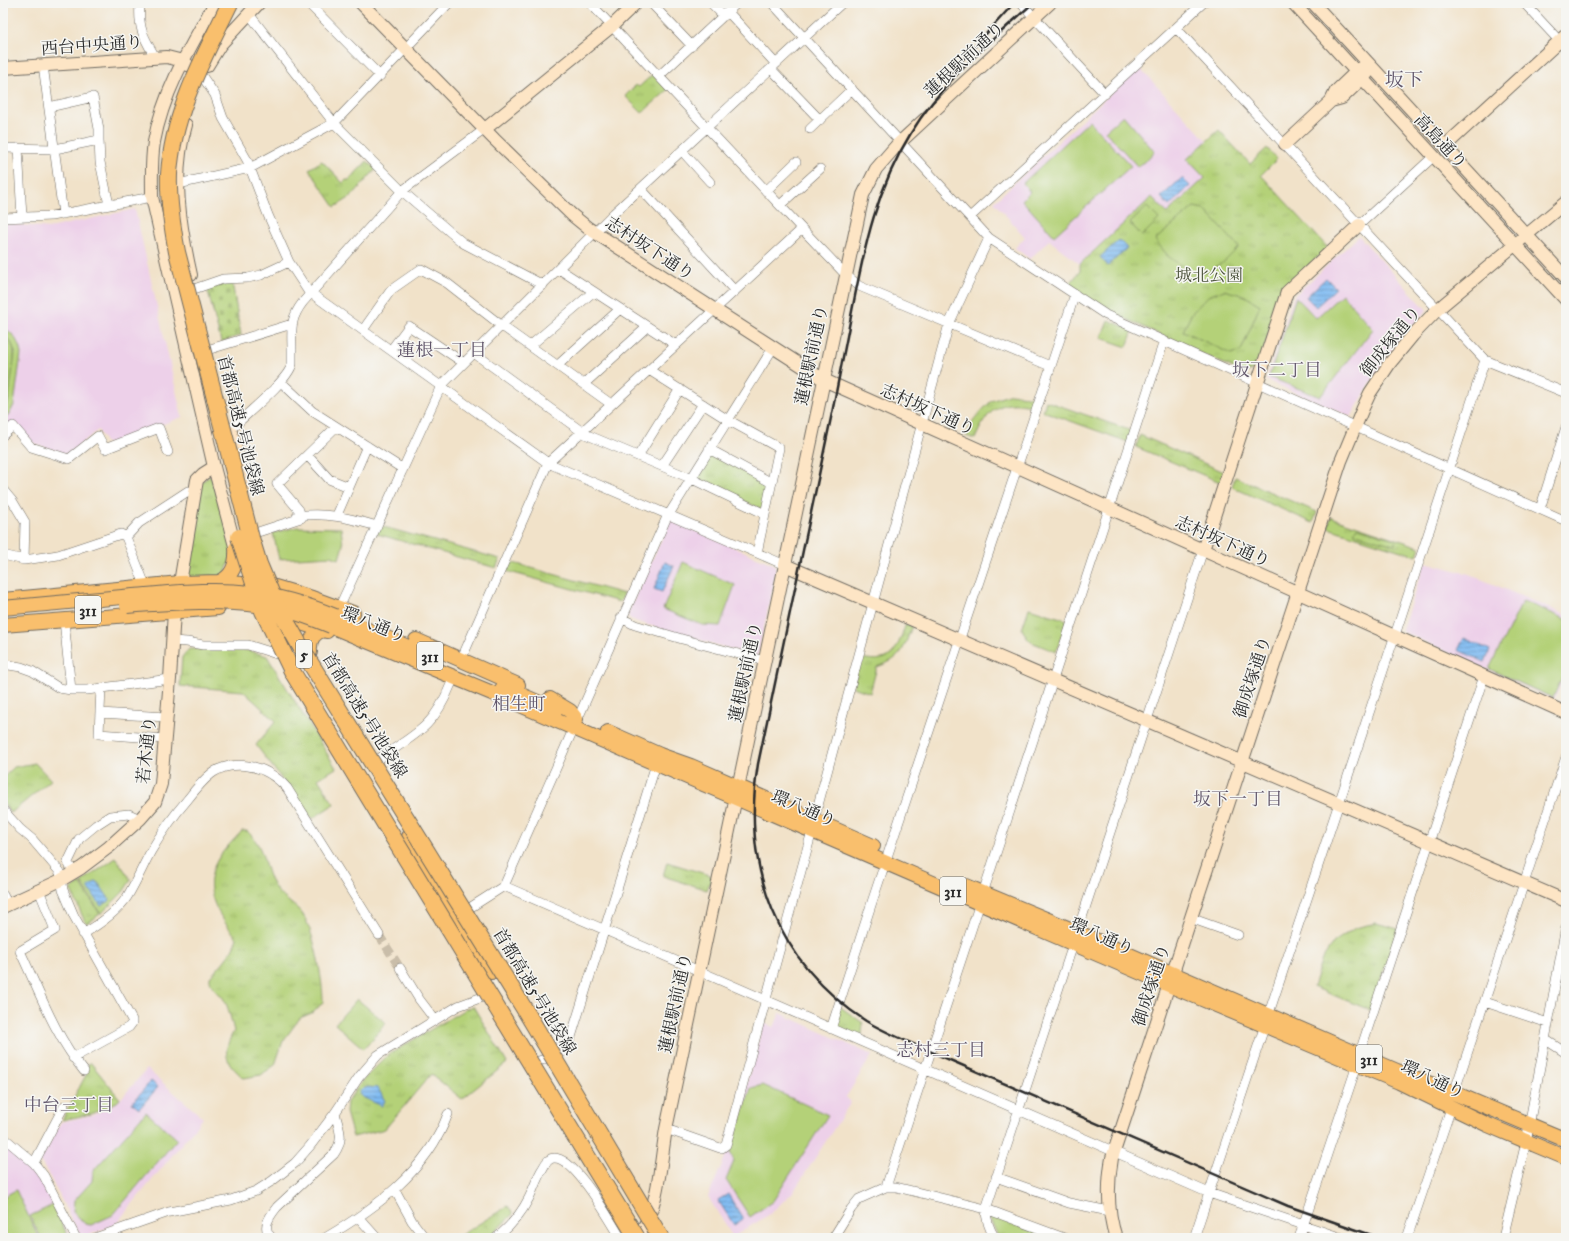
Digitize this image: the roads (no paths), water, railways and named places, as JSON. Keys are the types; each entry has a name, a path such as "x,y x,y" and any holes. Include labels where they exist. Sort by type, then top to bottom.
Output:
{"highway":[{"name":"首都高速5号池袋線","path":"220,3 188,70 174,107 165,138 161,156 161,210 169,254 234,518 254,586 282,654 304,693 637,1238"},
{"name":"首都高速5号池袋線","path":"230,3 196,74 182,110 171,157 169,198 177,252 244,515 259,564 275,602 306,656 524,1010 660,1238"},
{"path":"395,790 409,835 442,898 645,1238"},
{"path":"370,799 409,850 442,898 639,1209 660,1238"}],"main road":[{"path":"219,582 227,578 233,569 236,559 236,548"},
{"path":"3,600 180,583 219,582 275,587 339,608 550,700 570,711 573,724 562,726 532,717 324,630 291,619 258,611 229,608 3,624"},
{"name":"環八通り","path":"3,608 202,591 226,591 266,595 317,609 524,696 573,724 656,764 737,793"},
{"name":"環八通り","path":"3,617 141,605 225,602 270,607 314,619 504,698 573,724 813,825 1358,1060 1454,1093 1566,1140"},
{"path":"310,652 309,644 313,636 318,631 324,630"},
{"name":"環八通り","path":"1358,1060 1451,1108 1526,1142 1566,1158"}],"street":[{"path":"140,3 139,24 154,57"},
{"path":"215,3 174,79 161,113 154,143 152,197 214,467 236,548 248,584 258,611 280,655 370,799 444,925 529,1064 578,1140 637,1238"},
{"path":"259,3 220,45 202,76 184,131 179,162 178,184 180,219 207,350 240,462 255,533 266,567 291,619 310,652 558,1055 651,1214 667,1238"},
{"path":"308,3 380,76"},
{"name":"志村坂下通り","path":"361,3 405,49 572,215 595,232 824,380 1566,713"},
{"path":"178,184 250,168 334,123 449,3"},
{"path":"590,3 802,229 846,275 859,286 1050,366"},
{"path":"230,429 281,382 289,372 292,364 292,324 297,311 402,191 485,129 612,26 636,3"},
{"path":"651,3 692,46"},
{"path":"711,3 726,14 774,66 820,120"},
{"path":"659,76 737,3"},
{"path":"772,3 989,238 1106,315 1566,521"},
{"path":"339,608 441,386 543,286 595,232 842,3"},
{"path":"1021,3 1105,94"},
{"name":"蓮根駅前通り","path":"637,1238 651,1214 655,1196 666,1129 863,195 876,169 900,142 1050,3"},
{"path":"970,217 1203,3"},
{"name":"高島通り","path":"1292,3 1566,300"},
{"name":"高島通り","path":"1313,3 1566,278"},
{"path":"1445,146 1564,41 1524,3"},
{"path":"249,14 334,123 402,191 463,243 543,286"},
{"path":"1176,28 1484,360 1566,393"},
{"name":"西台中央通り","path":"3,68 154,57 167,57 183,61"},
{"path":"183,61 202,76 215,95 223,118 250,168 268,215 289,262 308,291 548,463 1566,901"},
{"path":"43,65 63,214"},
{"path":"1285,144 1331,101 1342,98 1358,76 1370,66"},
{"path":"810,129 852,89"},
{"path":"49,107 93,97 99,129 98,140 100,162 109,205"},
{"path":"3,148 54,149 98,140"},
{"path":"18,148 22,217"},
{"path":"682,151 710,182"},
{"path":"995,1238 989,1228 986,1218 986,1209 1287,292 1433,157"},
{"path":"766,191 796,162"},
{"path":"780,205 820,169"},
{"path":"641,189 735,291"},
{"path":"3,218 51,216 152,197"},
{"name":"御成塚通り","path":"1116,1238 1109,1211 1108,1181 1114,1151 1199,901 1242,762 1341,461 1355,426 1370,393 1390,363 1413,335 1438,309 1566,202"},
{"path":"461,660 548,463 802,229"},
{"path":"666,1129 720,1148 725,1147 949,324 989,238"},
{"path":"194,289 223,279 248,278 260,275 289,262"},
{"path":"363,330 391,290 421,269 447,283 502,326 611,404"},
{"path":"559,269 676,345"},
{"path":"530,346 593,292"},
{"path":"831,1029 1016,467 1075,294"},
{"path":"558,365 620,309"},
{"path":"207,350 292,324"},
{"path":"391,350 409,326 464,363"},
{"path":"584,384 647,327"},
{"path":"886,1187 1164,341"},
{"path":"468,909 504,886 573,724 668,514 774,348"},
{"path":"474,353 585,434 690,478 765,514"},
{"path":"1194,1238 1450,468 1484,360"},
{"path":"649,370 728,420 779,448 757,553"},
{"path":"281,382 312,411 403,469"},
{"path":"638,456 680,389"},
{"path":"662,466 703,404"},
{"path":"3,435 13,426 32,447 69,459 98,436 105,449 159,428 168,452"},
{"path":"302,515 278,484 336,427"},
{"path":"1540,509 1566,427"},
{"path":"336,515 367,446"},
{"path":"709,449 772,483"},
{"path":"307,455 329,479 349,487"},
{"name":"若木通り","path":"5,902 39,890 73,873 95,858 140,819 155,802 161,784 174,611 197,480 202,474 214,467"},
{"path":"3,490 13,502 25,522 24,560"},
{"path":"126,537 139,523 188,492"},
{"path":"255,533 301,518 302,515"},
{"path":"276,520 302,515 336,515 377,526"},
{"path":"3,555 24,560 58,555 68,550 121,534 126,537 146,586 150,613"},
{"path":"621,618 635,625 682,639 765,660"},
{"path":"64,620 71,690"},
{"path":"172,641 203,645 248,645 280,655"},
{"path":"3,664 32,671 59,688 71,690 87,690 170,679"},
{"path":"1299,1238 1484,676"},
{"path":"377,760 426,725 444,701 451,684"},
{"path":"101,688 99,734 165,739"},
{"path":"100,712 166,717"},
{"path":"1454,1093 1566,756"},
{"path":"529,1064 558,1055 567,1050 656,764"},
{"path":"83,934 101,923 119,907 133,886 151,851 173,817 203,781 215,771 238,765 255,767 266,771 287,788 379,934"},
{"path":"3,810 20,829 32,839 60,872 63,890 83,934 132,1020 132,1024 129,1027 73,1058"},
{"path":"73,873 68,862 79,838 110,816 129,814 140,819"},
{"path":"504,886 604,931 1209,1193 1342,1238"},
{"path":"39,890 55,930 20,951 52,1019 73,1058 84,1071"},
{"path":"1196,920 1238,934"},
{"path":"1502,1238 1530,1125 1566,927"},
{"path":"400,968 419,999 435,1020"},
{"path":"95,1238 169,1212 231,1200 256,1191 272,1181 295,1163 335,1113 359,1077 378,1055 458,1006 488,995"},
{"path":"1485,1002 1548,1023"},
{"path":"1546,1040 1566,1053"},
{"path":"34,1163 64,1106"},
{"path":"1408,1238 1451,1108"},
{"path":"272,1238 266,1224 270,1216 277,1207 315,1172 338,1148 342,1139 335,1113"},
{"path":"325,1238 359,1218 395,1190 431,1150 442,1131 448,1114"},
{"path":"3,1137 34,1163 51,1189 76,1238"},
{"path":"496,1238 516,1218 529,1199 543,1167 550,1159 555,1158 566,1162 578,1174 621,1238"},
{"path":"996,1178 1069,1203 1109,1211"},
{"path":"833,1238 859,1199 886,1187 903,1187 986,1209 1064,1238"},
{"path":"395,1190 412,1221 425,1238"},
{"path":"359,1218 377,1238"}],"water":[{"path":"1182,178 1190,186 1169,206 1161,197"},
{"path":"1119,240 1127,248 1108,266 1100,257"},
{"path":"1326,278 1336,288 1316,307 1306,297"},
{"path":"665,562 674,566 662,592 654,589"},
{"path":"1464,638 1490,650 1485,662 1458,650"},
{"path":"97,881 110,900 101,906 88,887"},
{"path":"151,1081 158,1087 139,1109 132,1103"},
{"path":"368,1087 378,1088 385,1101 382,1106 362,1097 359,1094 360,1090"},
{"path":"728,1194 743,1219 734,1225 718,1200"}],"tunnel":[{"path":"379,935 400,968"}],"railway":[{"path":"947,77 1014,3"},
{"path":"1033,3 967,64 923,114 899,154 889,175 874,217 862,261 823,457 758,764 754,802 755,839 761,875 772,909 788,941 809,971 835,998 866,1021 907,1041 1288,1206 1380,1238"}],"district":[{"name":"坂下","path":"1404,79"},
{"name":"蓮根一丁目","path":"442,350"},
{"name":"坂下二丁目","path":"1277,370"},
{"name":"相生町","path":"519,704"},
{"name":"坂下一丁目","path":"1238,799"},
{"name":"志村三丁目","path":"941,1050"},
{"name":"中台三丁目","path":"69,1105"}],"park label":[{"name":"城北公園","path":"1209,275"}]}
